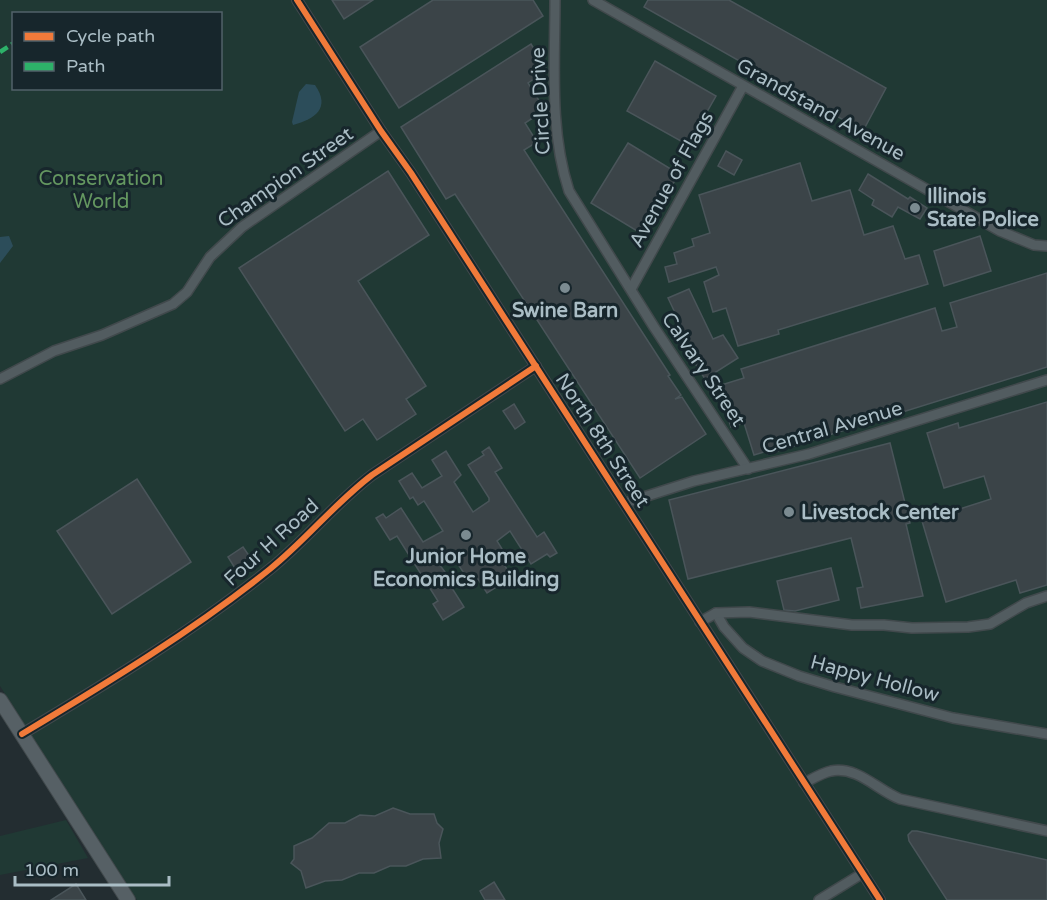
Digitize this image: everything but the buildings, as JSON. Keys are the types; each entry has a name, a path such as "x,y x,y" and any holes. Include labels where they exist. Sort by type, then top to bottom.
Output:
{"main road":[{"path":"0,700 128,900"}],"street":[{"name":"North 8th Street","path":"297,0 625,503 880,900"},
{"name":"Circle Drive","path":"555,0 554,85 558,148 562,169 569,191 631,289"},
{"name":"Grandstand Avenue","path":"593,0 1000,231 1034,245 1047,246"},
{"name":"Avenue of Flags","path":"631,289 743,86"},
{"name":"Champion Street","path":"0,379 54,351 102,335 172,304 187,292 210,256 236,232 381,131"},
{"name":"Calvary Street","path":"631,289 748,469"},
{"name":"Four H Road","path":"22,734 223,606 273,566 356,487 381,468 536,366"},
{"name":"Central Avenue","path":"625,503 694,481 809,454 1047,380"},
{"path":"700,622 716,613 749,612 852,625 912,628 969,627 990,624 1026,603 1047,596"},
{"name":"Happy Hollow","path":"716,613 724,627 743,648 762,661 799,676 953,718 1047,734"},
{"path":"804,783 831,771 855,772 886,793 900,799 1047,831"},
{"path":"819,900 863,873"}],"green space":[{"name":"Conservation World","path":"0,0 1047,0 1047,900 137,900 0,686"},
{"path":"66,820 88,858 0,875 0,836"}],"water":[{"path":"306,84 315,85 320,93 321,106 314,116 293,125 299,92"},
{"path":"9,236 13,246 0,263 0,237"}],"marked path":[{"path":"0,52 12,44"}],"cycle path":[{"path":"297,0 880,900"},
{"path":"22,734 118,676 211,614 283,558 372,475 536,366"}],"place":[{"name":"Illinois State Police","path":"915,208"},
{"name":"Swine Barn","path":"565,288"},
{"name":"Livestock Center","path":"789,512"},
{"name":"Junior Home Economics Building","path":"466,535"}]}
